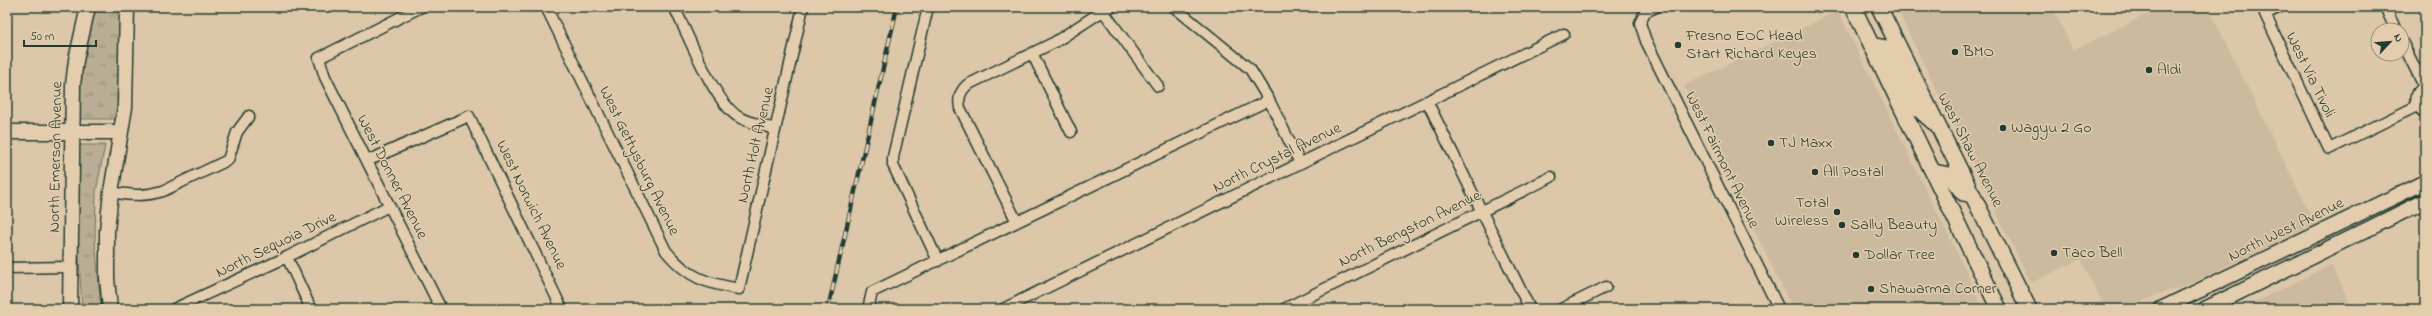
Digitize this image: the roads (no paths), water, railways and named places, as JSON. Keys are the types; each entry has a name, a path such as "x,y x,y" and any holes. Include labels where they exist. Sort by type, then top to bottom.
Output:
{"main road":[{"path":"1853,7 1874,46 1999,309"},
{"name":"West Shaw Avenue","path":"1879,7 2029,309"},
{"path":"1874,46 1886,48 1915,106 1941,130"},
{"path":"1934,172 1949,175 1963,193 1973,195"}],"street":[{"name":"North Emerson Avenue","path":"70,309 72,132 76,60 88,7"},
{"path":"110,309 107,278 107,231 110,192 125,107 127,7"},
{"name":"West Donner Avenue","path":"421,7 319,58 325,77 441,309"},
{"name":"West Gettysburg Avenue","path":"546,7 666,251 678,266 693,276 714,284 739,289"},
{"path":"674,7 725,104 747,121 775,129"},
{"name":"North Holt Avenue","path":"739,289 803,7"},
{"path":"928,7 893,157 893,165 938,261"},
{"path":"1017,222 960,108 959,99 961,91 967,84 1055,42 1101,12 1112,7"},
{"path":"1174,7 1250,69 1269,100 1300,162"},
{"name":"West Fairmont Avenue","path":"1656,7 1645,12 1640,23 1650,48 1779,309"},
{"name":"West Via Tivoli","path":"2280,7 2265,14 2329,149 2421,109"},
{"path":"2385,7 2392,22"},
{"path":"1101,12 1106,15 1158,86"},
{"name":"North Crystal Avenue","path":"1003,309 1300,162 1564,34"},
{"path":"1032,53 1071,132"},
{"path":"2410,57 2425,86 2416,96 2421,109"},
{"path":"868,309 872,292 1269,100"},
{"path":"1427,101 1530,309"},
{"path":"110,192 136,196 151,195 162,192 228,160 237,132 249,116"},
{"name":"West Norwich Avenue","path":"367,161 470,116 562,309"},
{"path":"7,132 121,132"},
{"name":"North Bengston Avenue","path":"1284,309 1551,177"},
{"name":"North West Avenue","path":"2161,309 2299,244 2425,182"},
{"path":"2381,222 2409,200 2425,192"},
{"path":"2205,309 2425,201"},
{"name":"North Sequoia Drive","path":"174,309 287,257 389,206"},
{"path":"2233,296 2236,286 2241,282 2293,256 2299,244"},
{"path":"287,257 312,309"},
{"path":"7,268 70,267"},
{"path":"1561,309 1606,287"}],"railway":[{"path":"828,309 897,7"}],"place":[{"name":"Fresno EOC Head Start Richard Keyes","path":"1678,45"},
{"name":"BMO","path":"1955,52"},
{"name":"Aldi","path":"2149,70"},
{"name":"Wagyu 2 Go","path":"2003,128"},
{"name":"TJ Maxx","path":"1771,143"},
{"name":"All Postal","path":"1815,172"},
{"name":"Total Wireless","path":"1837,212"},
{"name":"Sally Beauty","path":"1842,225"},
{"name":"Taco Bell","path":"2054,253"},
{"name":"Dollar Tree","path":"1856,255"},
{"name":"Shawarma Corner","path":"1871,289"}]}
